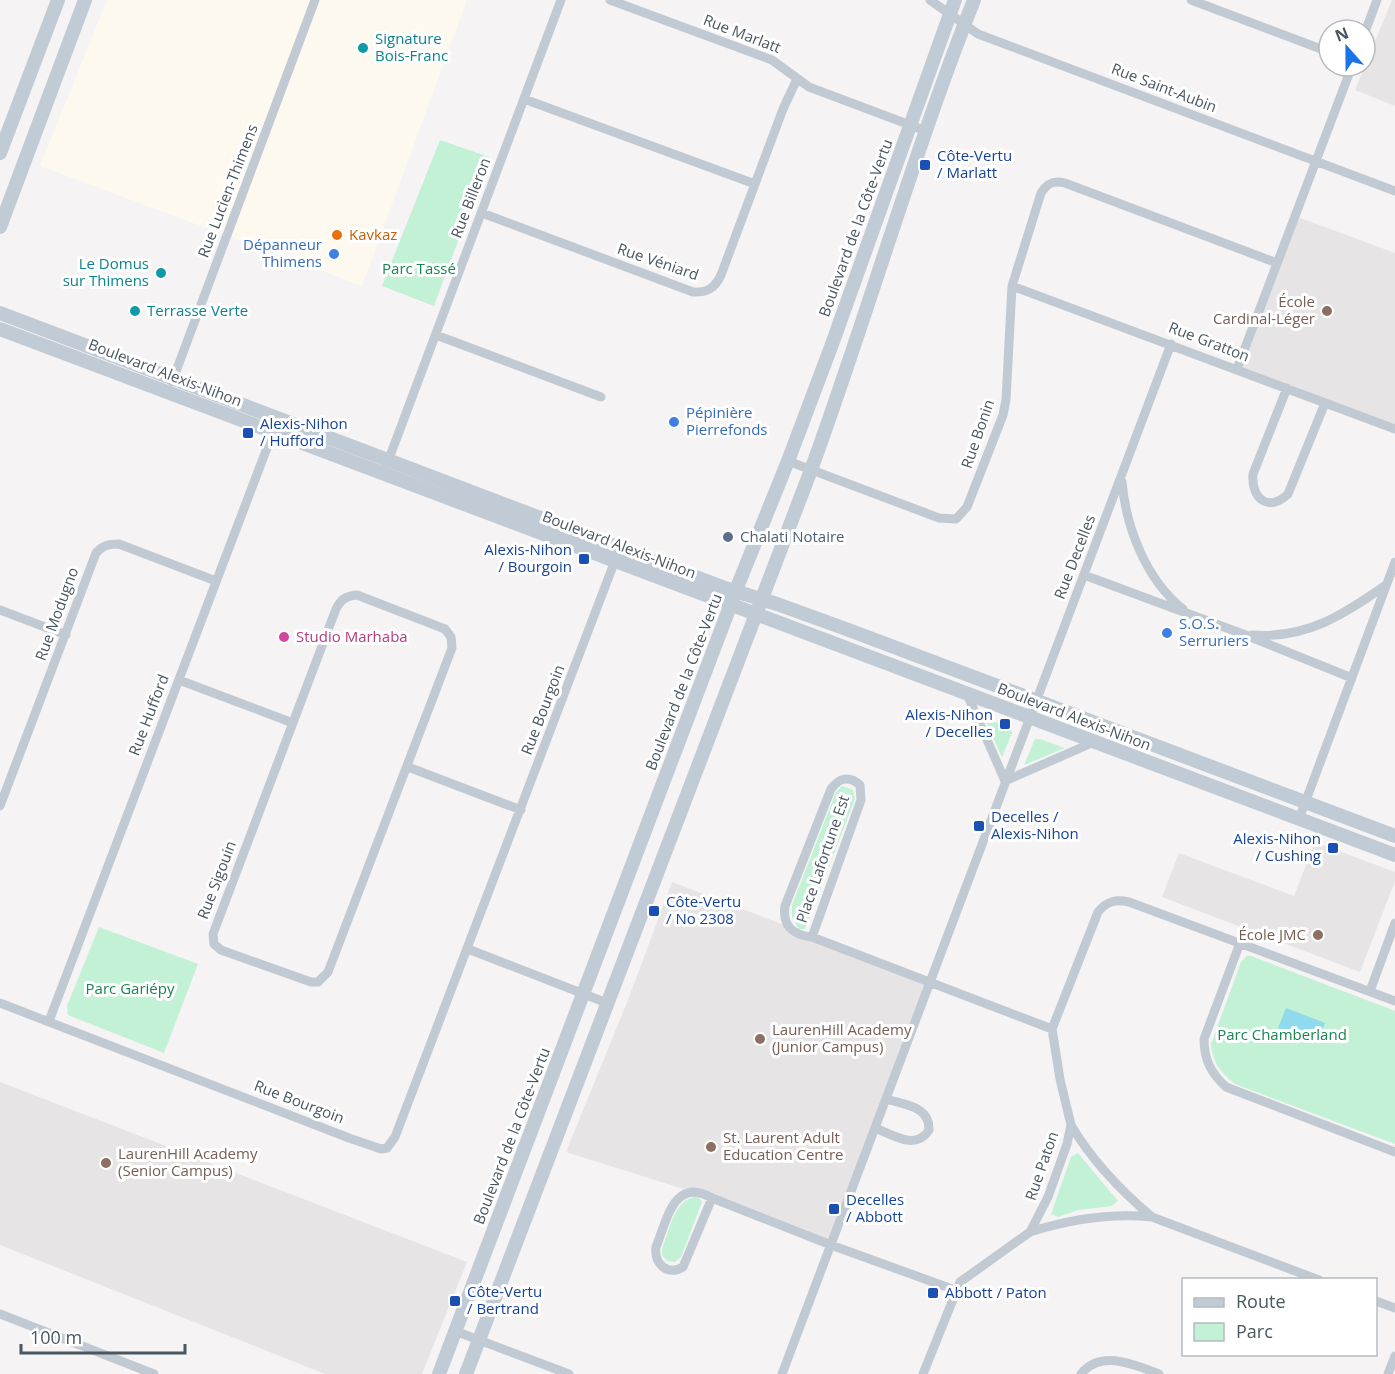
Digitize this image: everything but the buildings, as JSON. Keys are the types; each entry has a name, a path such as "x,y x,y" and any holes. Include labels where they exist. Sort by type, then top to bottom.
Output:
{"main road":[{"path":"0,153 58,0"},
{"path":"0,227 85,0"},
{"name":"Boulevard de la Côte-Vertu","path":"439,1374 788,461 955,0"},
{"path":"466,1374 811,470 861,330 926,131 974,0"},
{"name":"Boulevard Alexis-Nihon","path":"0,313 170,386"},
{"name":"Boulevard Alexis-Nihon","path":"0,329 170,386 618,554 734,598 755,613 1395,855"},
{"name":"Boulevard Alexis-Nihon","path":"734,598 761,599 846,629 1395,836"}],"street":[{"name":"Rue Lucien-Thimens","path":"170,386 315,0"},
{"name":"Rue Billeron","path":"386,467 561,0"},
{"name":"Rue Marlatt","path":"610,0 772,60 797,80 819,92 926,131"},
{"name":"Rue Saint-Aubin","path":"930,0 978,34 1395,191"},
{"path":"1191,0 1317,47"},
{"path":"1370,18 1377,0"},
{"path":"1237,369 1348,78"},
{"name":"Rue Véniard","path":"482,213 693,292 714,288 719,281 789,94 797,80"},
{"path":"524,99 755,184"},
{"name":"Rue Bonin","path":"788,461 939,518 956,519 963,514 999,425 1006,400 1012,286 1041,193 1050,183 1058,181 1065,183 1277,263"},
{"name":"Rue Gratton","path":"1012,286 1395,429"},
{"path":"436,334 601,397"},
{"name":"Rue Decelles","path":"782,1374 1171,344"},
{"path":"1287,388 1253,474 1252,485 1256,495 1263,501 1272,503 1281,501 1288,494 1325,403"},
{"name":"Rue Hufford","path":"49,1021 275,425"},
{"path":"1122,477 1124,500 1131,527 1148,567 1173,602 1192,616"},
{"name":"Rue Modugno","path":"0,806 96,553 105,545 119,544 216,581"},
{"name":"Rue Bourgoin","path":"0,1003 349,1138 381,1149 387,1148 395,1137 618,554"},
{"path":"1299,819 1395,562"},
{"path":"1084,575 1243,634 1352,678"},
{"path":"1243,634 1265,636 1315,627 1353,608 1386,585"},
{"name":"Rue Sigouin","path":"357,595 374,600 445,629 452,637 450,654 408,767 328,972 318,982 303,981 221,950 214,944 213,939 293,723 336,609 341,600 348,596 357,595"},
{"path":"0,610 66,635"},
{"path":"179,680 293,723"},
{"path":"968,694 1005,781 1094,742"},
{"path":"408,767 521,810"},
{"name":"Place Lafortune Est","path":"850,779 860,785 861,800 812,937 800,936 788,928 784,913 785,906 831,789 836,782 850,779"},
{"path":"812,937 1052,1029 1098,912 1110,902 1119,900 1395,1001"},
{"path":"1370,992 1395,922"},
{"path":"1240,943 1204,1039 1204,1053 1208,1066 1216,1077 1226,1087 1395,1152"},
{"path":"468,949 607,1003"},
{"name":"Rue Paton","path":"923,1374 955,1290 966,1276 1030,1232 1048,1197 1067,1144 1071,1125 1060,1079 1052,1029"},
{"path":"875,1128 910,1141 918,1141 926,1136 929,1130 928,1117 923,1111 886,1099"},
{"path":"1071,1125 1094,1160 1123,1192 1152,1217"},
{"path":"712,1198 683,1267 676,1271 663,1268 655,1254 656,1247 674,1202 681,1195 691,1191 702,1192 831,1245 955,1290"},
{"path":"1030,1232 1075,1220 1102,1216 1125,1214 1152,1217 1314,1278"},
{"path":"1377,1301 1395,1308"},
{"path":"0,1314 154,1374"},
{"path":"455,1331 569,1374"},
{"path":"1388,1374 1395,1356"},
{"path":"1081,1374 1096,1363 1110,1360 1121,1361 1159,1374"}],"shaded area":[{"path":"107,0 467,0 362,286 40,166"},
{"path":"1392,0 1395,0 1395,106 1355,90 1360,78 1377,78 1377,36"},
{"name":"École Cardinal-Léger","path":"1295,216 1395,253 1395,429 1237,369"},
{"name":"École JMC","path":"1315,842 1395,872 1395,881 1360,972 1162,897 1179,853 1294,896"},
{"name":"LaurenHill Academy (Junior Campus)","path":"672,882 930,981 831,1245 712,1198 566,1152 628,1000"},
{"name":"LaurenHill Academy (Senior Campus)","path":"0,1082 467,1262 422,1374 325,1374 0,1245"}],"green space":[{"name":"Parc Tassé","path":"440,140 489,157 434,306 382,286"},
{"path":"984,718 1011,728 1012,733 1002,757"},
{"path":"1035,739 1040,739 1065,748 1024,765"},
{"path":"842,786 853,790 855,799 805,929 799,929 792,917 792,905 836,792"},
{"name":"Parc Gariépy","path":"99,927 198,964 164,1053 68,1015 67,1006"},
{"name":"Parc Chamberland","path":"1247,956 1395,1011 1395,1144 1235,1084 1225,1076 1215,1062 1211,1044 1241,962"},
{"path":"1078,1153 1118,1201 1112,1206 1078,1210 1058,1217 1051,1214 1071,1157"},
{"path":"698,1196 702,1202 681,1257 675,1262 667,1261 662,1255 662,1249 674,1216 683,1203"}],"water":[{"path":"1286,1008 1325,1023 1317,1043 1278,1028"}],"place":[{"name":"Signature Bois-Franc","path":"363,48"},
{"name":"Côte-Vertu / Marlatt","path":"925,165"},
{"name":"Kavkaz","path":"337,235"},
{"name":"Dépanneur Thimens","path":"334,254"},
{"name":"Le Domus sur Thimens","path":"161,273"},
{"name":"Terrasse Verte","path":"135,311"},
{"name":"École Cardinal-Léger","path":"1327,311"},
{"name":"Pépinière Pierrefonds","path":"674,422"},
{"name":"Alexis-Nihon / Hufford","path":"248,433"},
{"name":"Chalati Notaire","path":"728,537"},
{"name":"Alexis-Nihon / Bourgoin","path":"584,559"},
{"name":"S.O.S. Serruriers","path":"1167,633"},
{"name":"Studio Marhaba","path":"284,637"},
{"name":"Alexis-Nihon / Decelles","path":"1005,724"},
{"name":"Decelles / Alexis-Nihon","path":"979,826"},
{"name":"Alexis-Nihon / Cushing","path":"1333,848"},
{"name":"Côte-Vertu / No 2308","path":"654,911"},
{"name":"École JMC","path":"1318,935"},
{"name":"LaurenHill Academy (Junior Campus)","path":"760,1039"},
{"name":"St. Laurent Adult Education Centre","path":"711,1147"},
{"name":"LaurenHill Academy (Senior Campus)","path":"106,1163"},
{"name":"Decelles / Abbott","path":"834,1209"},
{"name":"Abbott / Paton","path":"933,1293"},
{"name":"Côte-Vertu / Bertrand","path":"455,1301"}]}
